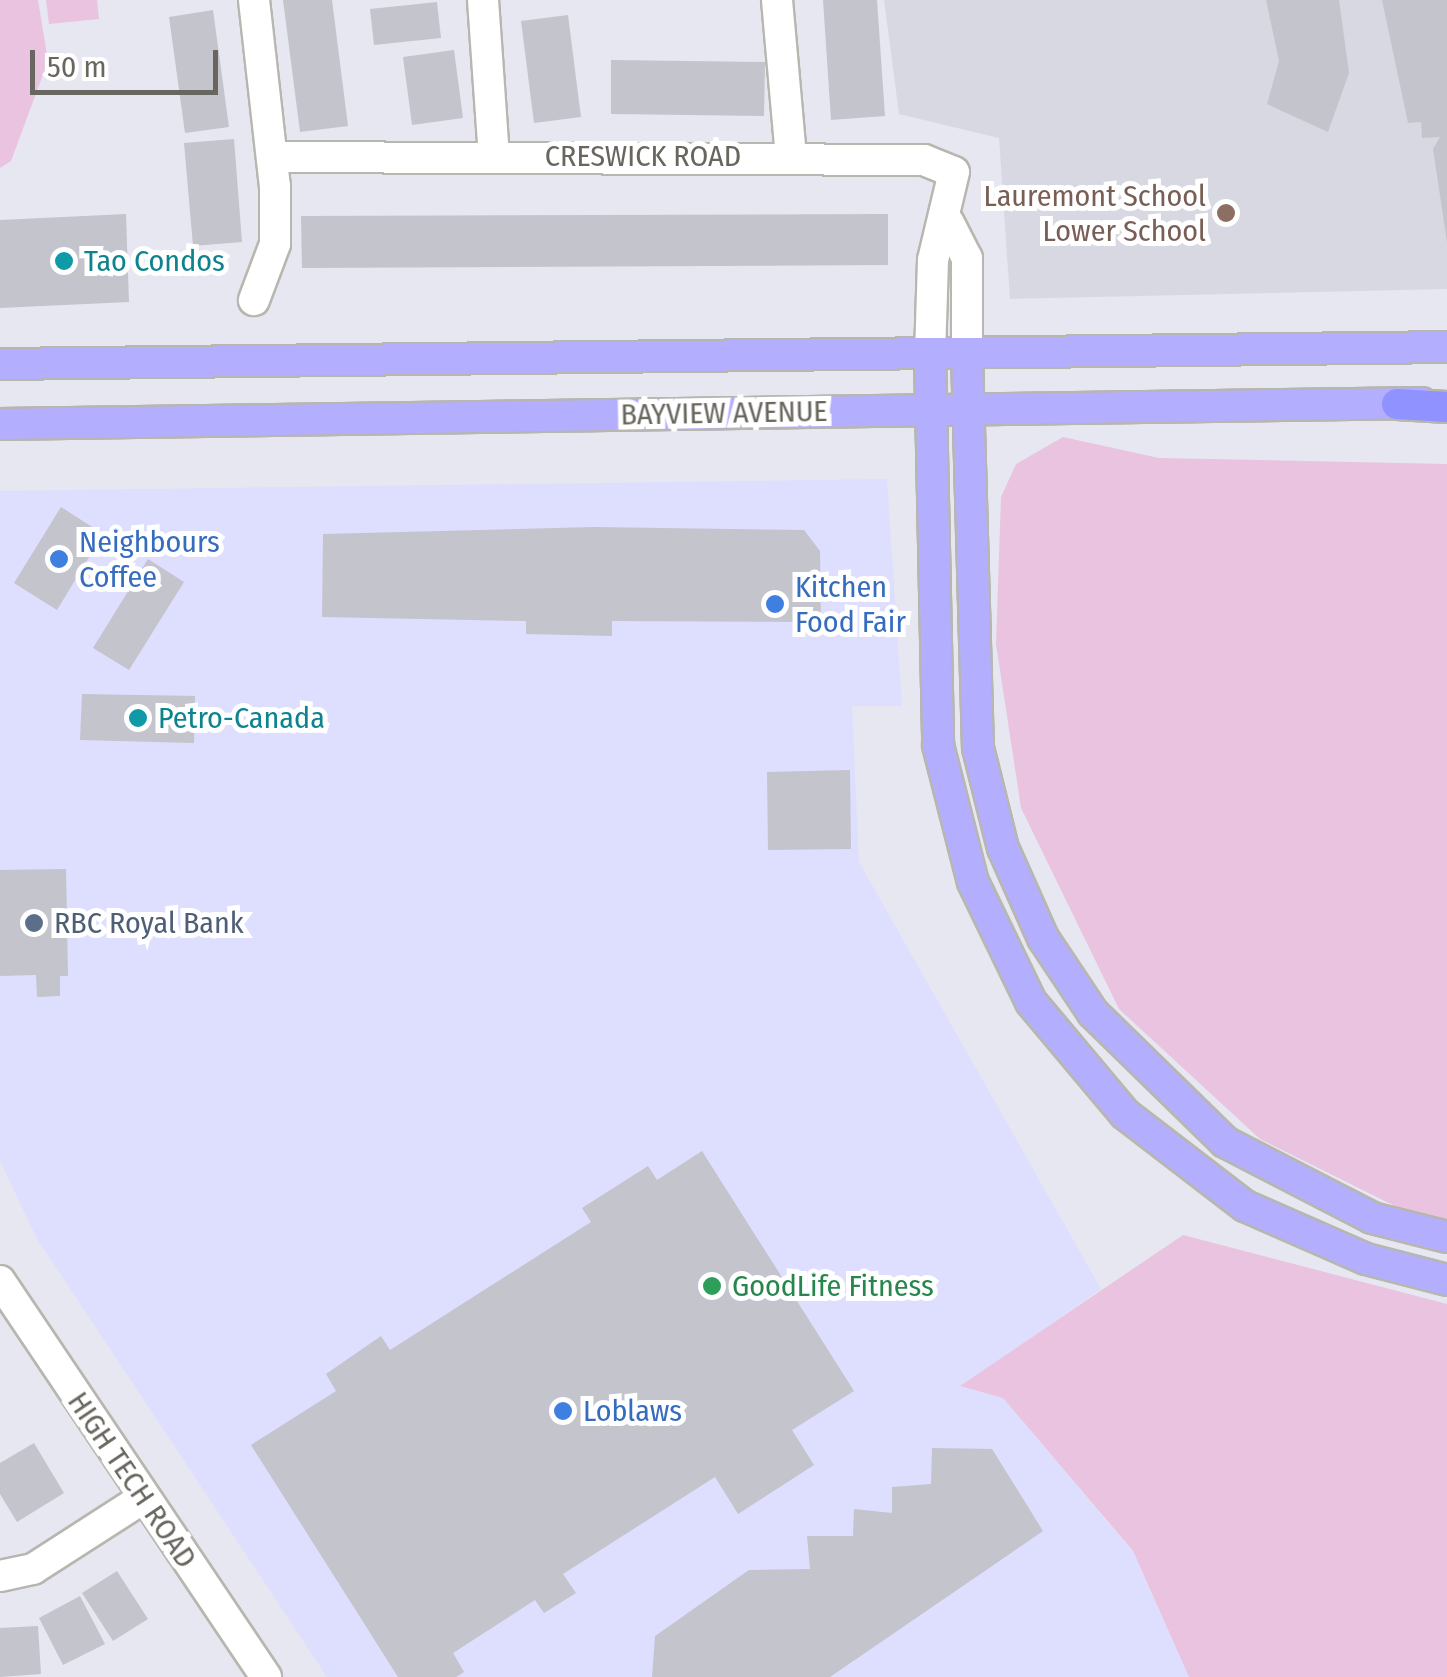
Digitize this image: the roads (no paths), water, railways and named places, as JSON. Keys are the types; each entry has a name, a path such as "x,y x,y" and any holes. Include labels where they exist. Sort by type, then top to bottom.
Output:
{"highway":[{"path":"1397,404 1447,404"}],"main road":[{"name":"BAYVIEW AVENUE","path":"0,364 1447,347"},
{"path":"930,355 928,410 938,745 973,882 1032,1002 1125,1114 1232,1196 1350,1252 1447,1280"},
{"path":"966,355 978,748 1003,848 1044,938 1139,1065 1225,1142 1372,1218 1447,1238"},
{"name":"BAYVIEW AVENUE","path":"0,424 1397,404"}],"street":[{"path":"254,0 272,157 275,244 254,300"},
{"path":"483,0 494,156"},
{"path":"777,0 791,156"},
{"name":"CRESWICK ROAD","path":"272,157 890,156 954,172 948,223 933,260 930,355"},
{"name":"CRESWICK ROAD","path":"948,223 967,258 966,355"},
{"name":"HIGH TECH ROAD","path":"0,1281 266,1677"},
{"path":"0,1576 33,1569 143,1498"}],"place":[{"name":"Lauremont School Lower School","path":"1226,213"},
{"name":"Tao Condos","path":"64,261"},
{"name":"Neighbours Coffee","path":"59,559"},
{"name":"Kitchen Food Fair","path":"775,604"},
{"name":"Petro-Canada","path":"138,718"},
{"name":"RBC Royal Bank","path":"34,923"},
{"name":"GoodLife Fitness","path":"712,1286"},
{"name":"Loblaws","path":"563,1411"}]}
